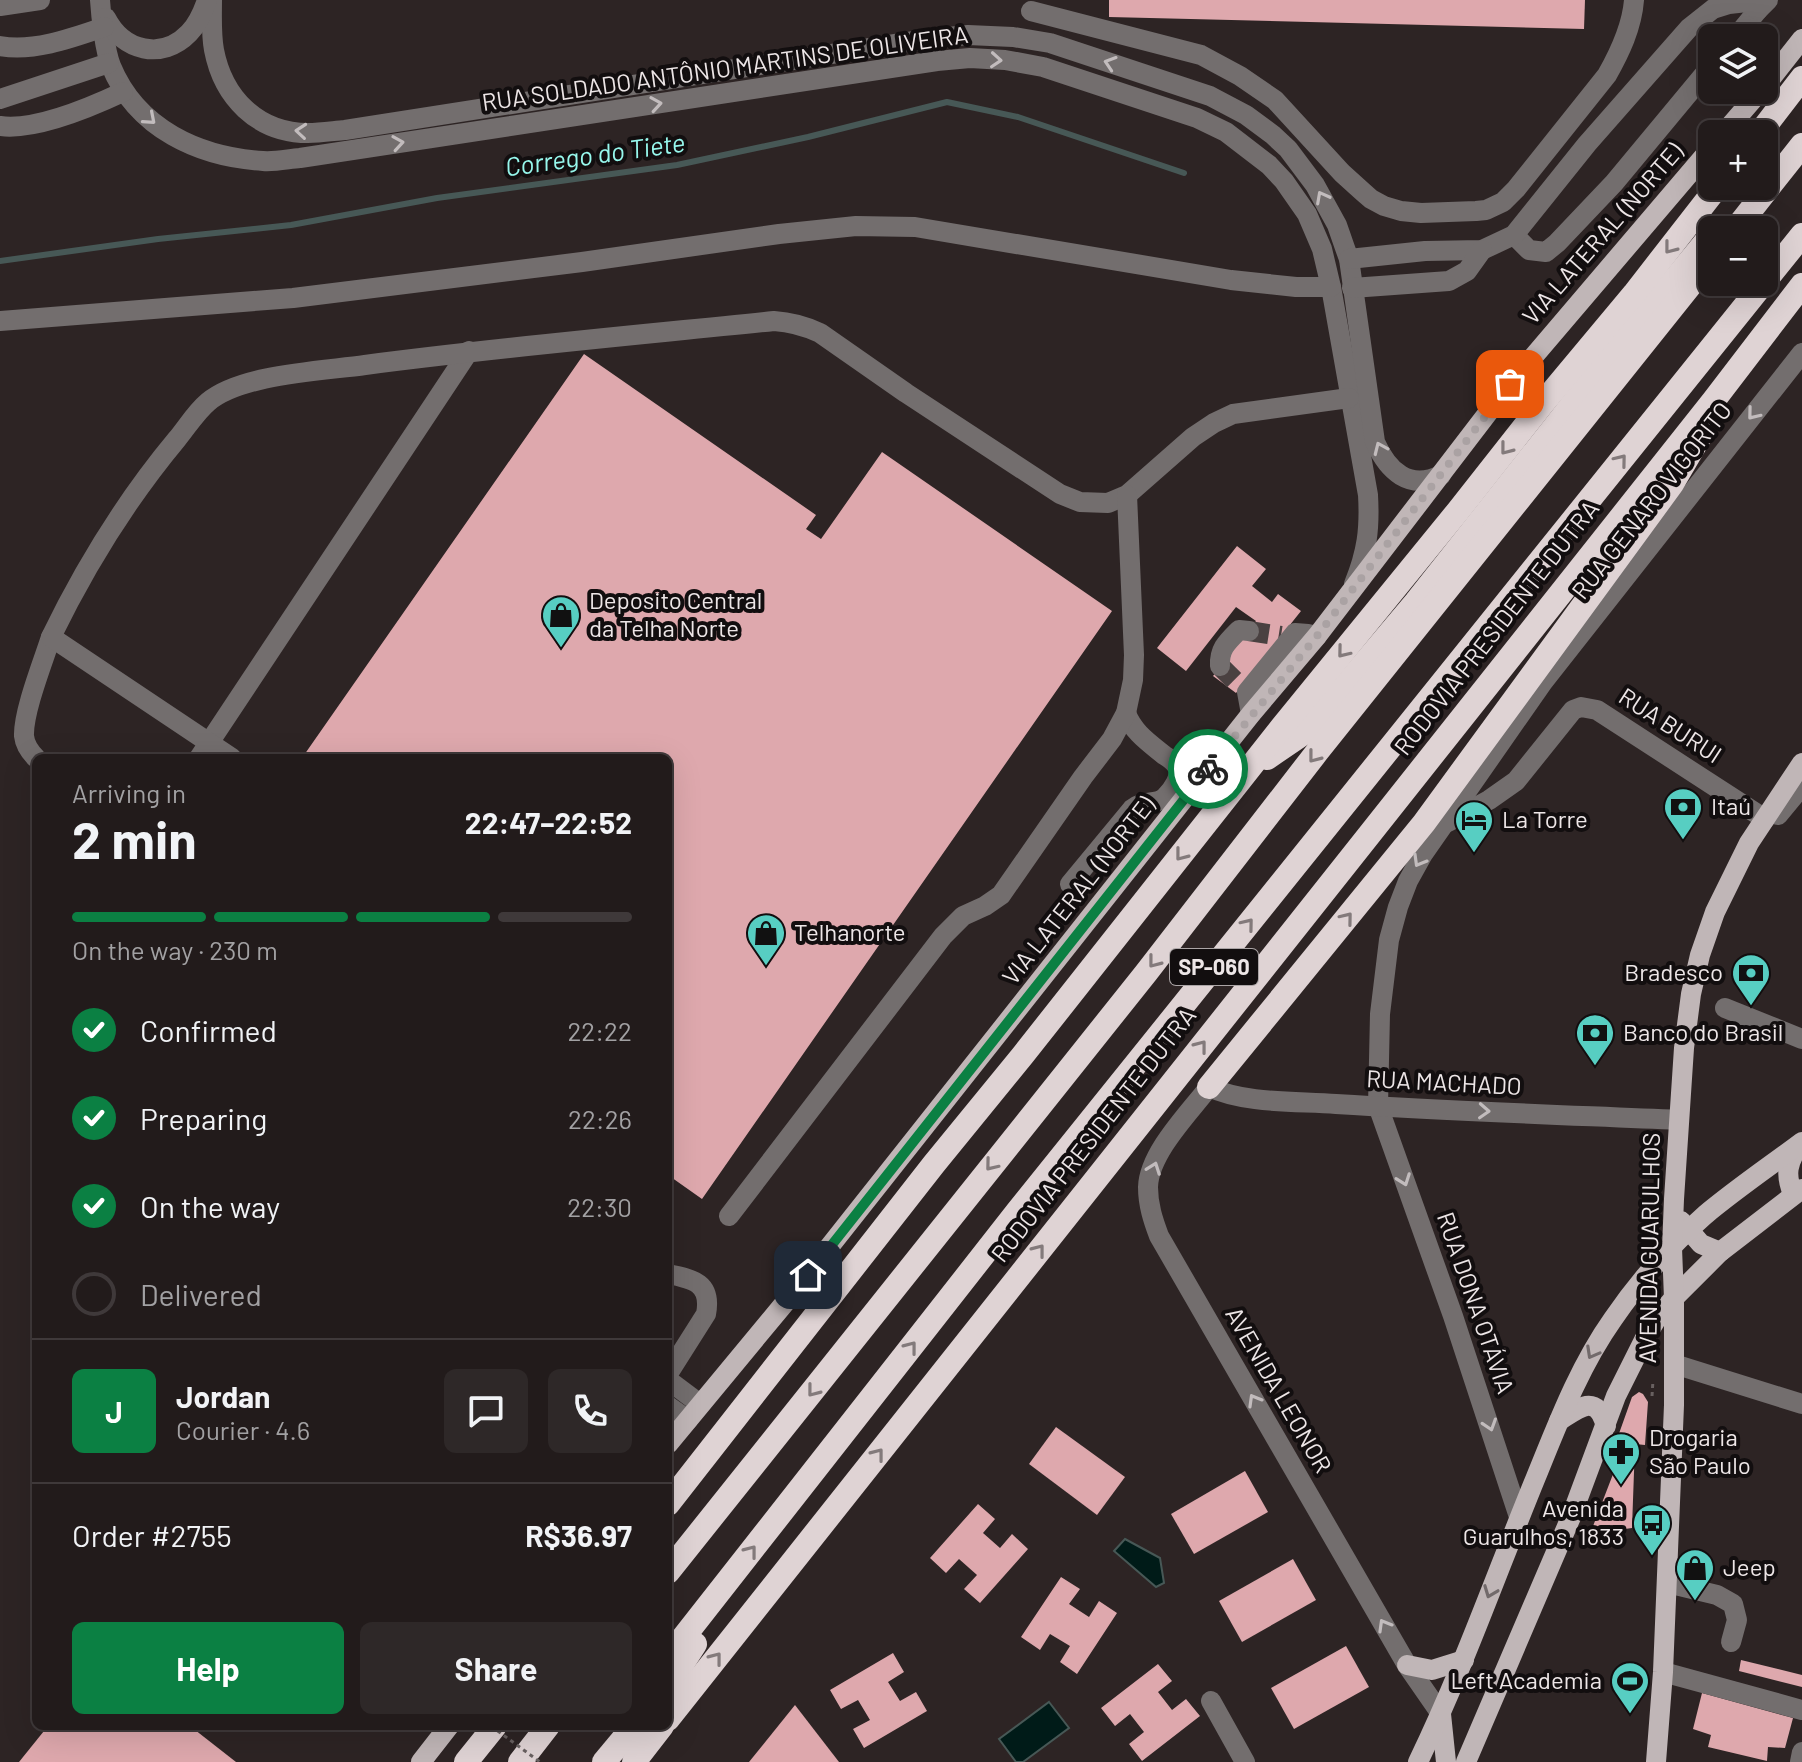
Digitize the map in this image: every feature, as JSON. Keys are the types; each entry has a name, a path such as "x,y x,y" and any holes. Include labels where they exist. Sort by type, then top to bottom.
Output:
{"highway":[{"path":"1770,120 1802,78"},
{"path":"1778,153 1802,125"},
{"path":"1746,216 1802,145"},
{"path":"672,1499 1244,775 1707,200"},
{"path":"1727,216 1740,200"},
{"name":"RODOVIA PRESIDENTE DUTRA","path":"672,1652 1017,1212 1802,235"},
{"path":"1244,775 1308,730 1416,602 1698,251"},
{"name":"SP-060","path":"672,1567 1698,276"},
{"name":"RODOVIA PRESIDENTE DUTRA","path":"672,1714 1802,285"},
{"path":"1209,1087 1424,823 1672,484 1700,437 1714,400"},
{"path":"672,1680 706,1627 714,1598"},
{"path":"466,1762 490,1730"},
{"path":"520,1762 545,1730"},
{"path":"585,1762 610,1730"},
{"path":"604,1762 631,1730"},
{"path":"634,1762 659,1730"}],"main road":[{"path":"1778,69 1802,39"},
{"path":"1735,120 1749,104"},
{"name":"VIA LATERAL (NORTE)","path":"672,1439 788,1299 1251,714 1317,636 1544,343 1698,163"},
{"name":"AVENIDA GUARULHOS","path":"1656,1762 1663,1672 1674,1364 1673,1211 1684,1048 1691,994 1715,912 1749,843 1802,763"},
{"path":"1466,1762 1571,1517 1626,1373 1657,1318 1674,1298 1720,1252 1798,1192 1788,1179 1787,1169 1802,1142"},
{"path":"1418,1762 1464,1660 1559,1422 1587,1360 1613,1318 1689,1230 1744,1184 1802,1142"},
{"path":"1673,1211 1701,1244 1720,1252"},
{"path":"1559,1422 1578,1409 1592,1405 1601,1412 1606,1426"},
{"path":"1407,1665 1432,1670 1464,1660"},
{"path":"1441,1714 1446,1762"},
{"path":"421,1762 446,1730"}],"street":[{"path":"0,6 40,0"},
{"path":"0,46 19,47 61,41 101,11 120,38 137,47 155,49 174,44 190,33 210,0"},
{"name":"RUA SOLDADO ANTÔNIO MARTINS DE OLIVEIRA","path":"210,0 213,47 220,74 233,98 255,117 284,129 306,133 345,130 968,35 1050,43 1210,96 1246,115 1288,149 1315,185 1337,225 1349,259 1375,442 1393,470 1407,478 1430,480 1441,475"},
{"path":"1031,11 1201,55 1275,100 1342,173 1371,199 1401,211 1435,213 1486,210 1503,202 1516,189 1607,75 1619,55 1633,13 1634,0"},
{"path":"1349,259 1425,251 1482,250 1514,235 1587,144 1689,28 1713,9 1729,4 1747,2 1763,5 1747,24"},
{"name":"RUA SOLDADO ANTÔNIO MARTINS DE OLIVEIRA","path":"101,11 109,63 123,92 150,121 186,144 222,155 265,161 970,58 1043,67 1197,118 1226,132 1269,165 1284,181 1313,225 1322,249 1368,495 1370,520 1363,563 1351,591"},
{"path":"0,99 109,63"},
{"path":"738,69 740,91"},
{"path":"1514,235 1529,250 1546,252 1557,243 1614,183 1698,82"},
{"path":"0,126 50,121 123,92"},
{"path":"0,321 293,298 856,226 915,227 1231,280 1296,287 1331,287"},
{"path":"1352,288 1449,281 1467,271 1482,250"},
{"path":"32,754 24,738 26,717 51,637 75,586 150,471 208,402 264,379 469,351 787,322 820,333 1060,494 1080,502 1096,503 1108,503 1127,495 1193,437 1233,414 1349,398"},
{"path":"51,637 204,750 469,351"},
{"name":"RUA GENARO VIGORITO","path":"1378,1106 1380,1014 1389,940 1408,881 1423,854 1543,682 1802,353"},
{"path":"729,1216 943,936 963,916 1001,895 1112,739 1126,713 1133,680 1127,495"},
{"path":"1220,666 1219,655 1228,641 1239,630 1249,631"},
{"path":"1251,714 1244,689 1288,634 1317,636"},
{"name":"RUA BURUI","path":"1442,826 1516,781 1568,714 1581,707 1597,710 1765,819"},
{"path":"1070,884 1132,809 1144,802 1162,800 1178,779 1174,762 1137,733 1126,713"},
{"path":"1749,843 1768,828 1802,786"},
{"path":"1725,1008 1802,1039"},
{"name":"RUA MACHADO","path":"1209,1087 1243,1097 1679,1120"},
{"name":"AVENIDA LEONOR","path":"1209,1087 1156,1158 1148,1184 1150,1212 1159,1236 1407,1665 1441,1714"},
{"name":"RUA DONA OTÁVIA","path":"1378,1106 1453,1316 1519,1517"},
{"path":"672,1275 691,1279 700,1285 708,1303 706,1314 672,1368"},
{"path":"1674,1364 1802,1404"},
{"path":"672,1385 694,1412"},
{"path":"672,1407 694,1412"},
{"path":"1667,1583 1717,1595 1733,1604 1737,1620 1731,1642"},
{"path":"1663,1672 1802,1710"},
{"path":"1211,1701 1245,1762"},
{"path":"1800,1762 1802,1752"}],"path":[{"path":"498,1730 540,1762"}],"water":[{"path":"1125,1539 1160,1558 1164,1583 1156,1587 1114,1551"},
{"path":"1049,1702 1069,1728 1023,1762 1016,1762 999,1739"}],"building":[{"path":"1109,0 1585,0 1584,29 1109,17"},
{"path":"584,354 816,515 806,529 821,539 882,452 1112,611 702,1199 672,1178 672,754 305,754"},
{"path":"1237,546 1266,569 1252,586 1272,602 1278,594 1301,611 1236,693 1213,676 1256,621 1236,607 1186,671 1157,648"},
{"name":"Drogaria São Paulo","path":"1639,1392 1648,1402 1645,1445 1635,1444 1632,1528 1590,1534 1625,1443 1616,1442 1632,1397"},
{"path":"1056,1427 1125,1477 1097,1515 1029,1464"},
{"path":"1245,1471 1268,1512 1194,1554 1171,1514"},
{"path":"978,1504 995,1519 983,1533 1000,1548 1012,1534 1028,1549 980,1603 964,1589 977,1575 959,1559 946,1573 930,1558"},
{"path":"1293,1559 1316,1600 1242,1642 1219,1601"},
{"path":"1061,1577 1080,1589 1069,1604 1089,1617 1099,1601 1117,1613 1077,1674 1060,1662 1070,1646 1050,1634 1040,1650 1021,1637"},
{"path":"1346,1646 1369,1687 1294,1729 1271,1688"},
{"path":"893,1653 904,1672 888,1682 900,1701 916,1692 927,1711 864,1748 853,1729 870,1720 858,1700 841,1709 830,1690"},
{"path":"1741,1660 1802,1675 1802,1687 1739,1671"},
{"path":"1158,1664 1172,1681 1158,1692 1172,1710 1186,1699 1200,1716 1142,1761 1129,1744 1144,1732 1130,1714 1115,1726 1101,1708"},
{"path":"1702,1693 1793,1718 1785,1748 1768,1747 1767,1761 1708,1747 1711,1735 1693,1729"},
{"path":"795,1705 839,1762 749,1762"},
{"path":"45,1730 195,1730 236,1762 19,1762"}],"waterway":[{"name":"Corrego do Tiete","path":"0,261 158,239 291,225 437,198 677,165 808,137 947,102 1018,117 1184,173"}],"tunnel":[{"path":"1249,631 1281,636"},
{"path":"1220,666 1241,687"}],"way so far":[{"path":"1208,769 1317,636 1510,384"}],"place":[{"name":"Deposito Central da Telha Norte","path":"561,649"},
{"name":"Itaú","path":"1683,841"},
{"name":"La Torre","path":"1474,854"},
{"name":"Telhanorte","path":"766,967"},
{"name":"Bradesco","path":"1751,1007"},
{"name":"Banco do Brasil","path":"1595,1067"},
{"name":"Drogaria São Paulo","path":"1621,1486"},
{"name":"Avenida Guarulhos, 1833","path":"1652,1557"},
{"name":"Jeep","path":"1695,1602"},
{"name":"Left Academia","path":"1630,1715"}],"route":[{"path":"808,1275 1208,769"}]}
